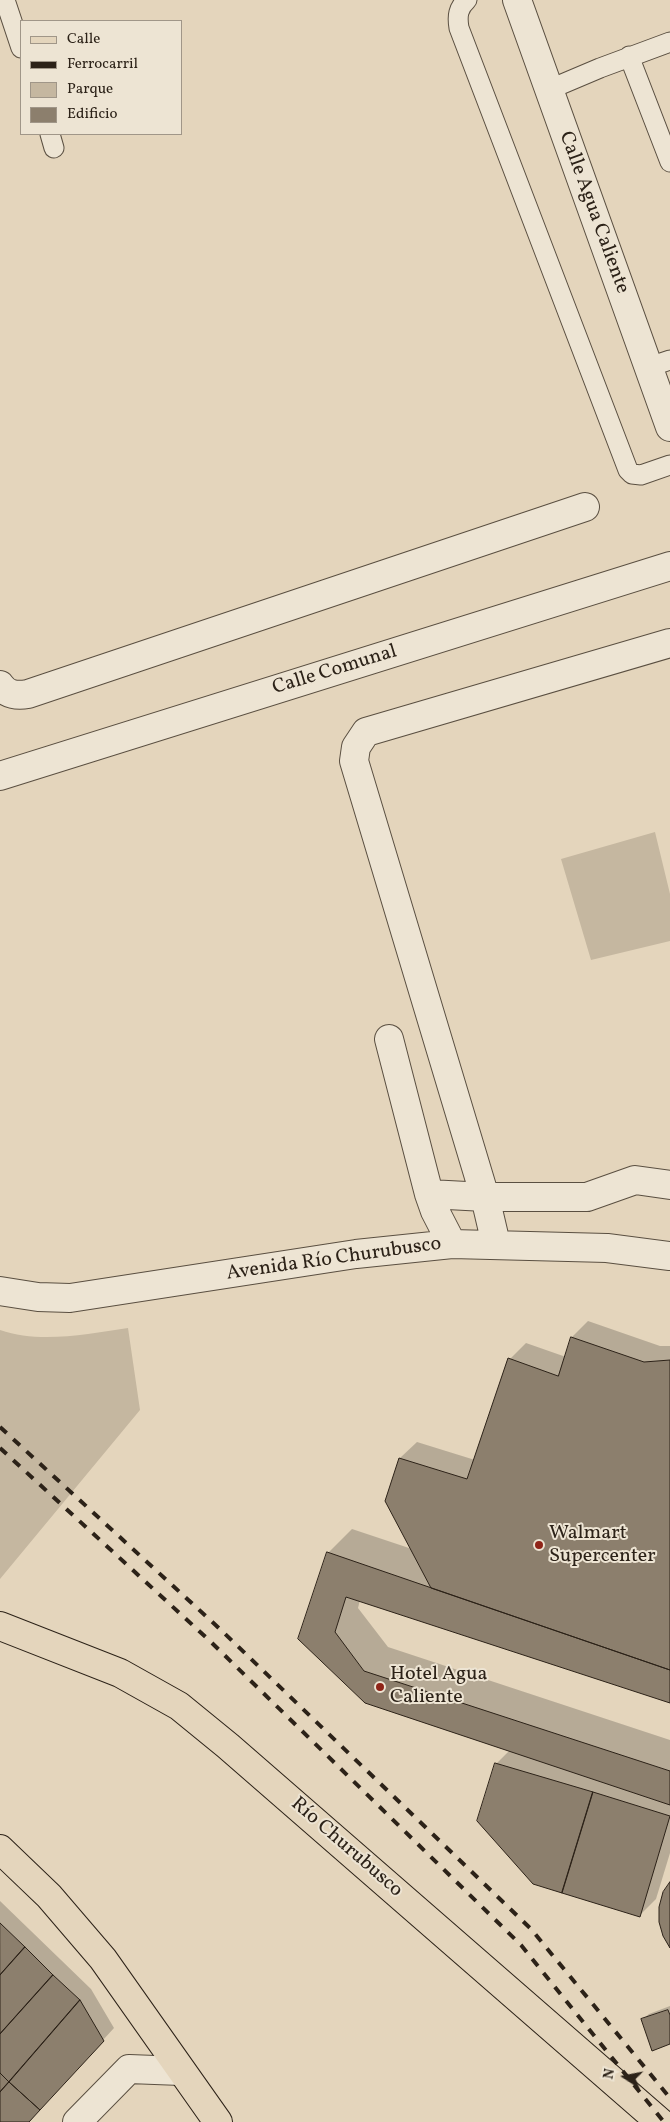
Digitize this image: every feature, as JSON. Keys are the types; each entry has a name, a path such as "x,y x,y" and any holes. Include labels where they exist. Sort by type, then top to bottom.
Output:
{"main road":[{"name":"Río Churubusco","path":"0,1626 120,1673 179,1706 228,1746 658,2121"},
{"path":"0,1849 49,1896 103,1959 217,2122"}],"street":[{"name":"Calle Agua Caliente","path":"516,0 548,90 659,363 670,427"},
{"path":"0,685 10,693 18,696 28,694 585,508"},
{"name":"Calle Comunal","path":"0,776 670,566"},
{"path":"496,1244 485,1197 354,761 356,746 366,732 670,643"},
{"path":"389,1039 429,1194 435,1211 452,1244"},
{"path":"429,1194 485,1197 587,1197 670,1166"},
{"path":"635,1180 670,1185"},
{"name":"Avenida Río Churubusco","path":"0,1290 38,1297 70,1298 356,1254 452,1244 607,1248 670,1256"},
{"path":"77,2122 128,2069 181,2071"}],"lane":[{"path":"5,0 20,45"},
{"path":"467,0 459,10 457,19 459,28 628,470 632,474 641,475 670,464"},
{"path":"548,90 629,56 670,42"},
{"path":"629,56 670,162"}],"green space":[{"path":"655,832 670,894 670,941 591,960 561,859"},
{"path":"128,1328 140,1410 0,1579 0,1330 15,1334 47,1337 80,1335"}],"building":[{"name":"Walmart Supercenter","path":"571,1337 644,1362 670,1360 670,1670 431,1588 385,1501 399,1458 467,1479 508,1358 558,1376"},
{"name":"Hotel Agua Caliente","path":"327,1552 670,1670 670,1703 346,1597 335,1632 364,1671 670,1771 670,1805 365,1703 298,1639"},
{"path":"495,1763 593,1792 562,1893 533,1884 477,1821"},
{"path":"593,1792 670,1816 640,1917 562,1893"},
{"path":"670,1882 670,1948 663,1936 659,1922 659,1907 663,1892"},
{"path":"0,1923 25,1947 0,1975"},
{"path":"25,1947 53,1975 0,2034 0,1975"},
{"path":"53,1975 80,2000 9,2082 0,2073 0,2034"},
{"path":"80,2000 104,2041 40,2110 9,2082"},
{"path":"668,2010 670,2015 670,2044 652,2051 641,2019"},
{"path":"0,2073 9,2082 0,2092"},
{"path":"9,2082 40,2110 29,2122 0,2122 0,2092"}],"railway":[{"path":"0,1427 221,1630 531,1929 670,2098"},
{"path":"0,1448 211,1642 521,1945 664,2122"}],"place":[{"name":"Walmart Supercenter","path":"539,1545"},
{"name":"Hotel Agua Caliente","path":"380,1687"}]}
